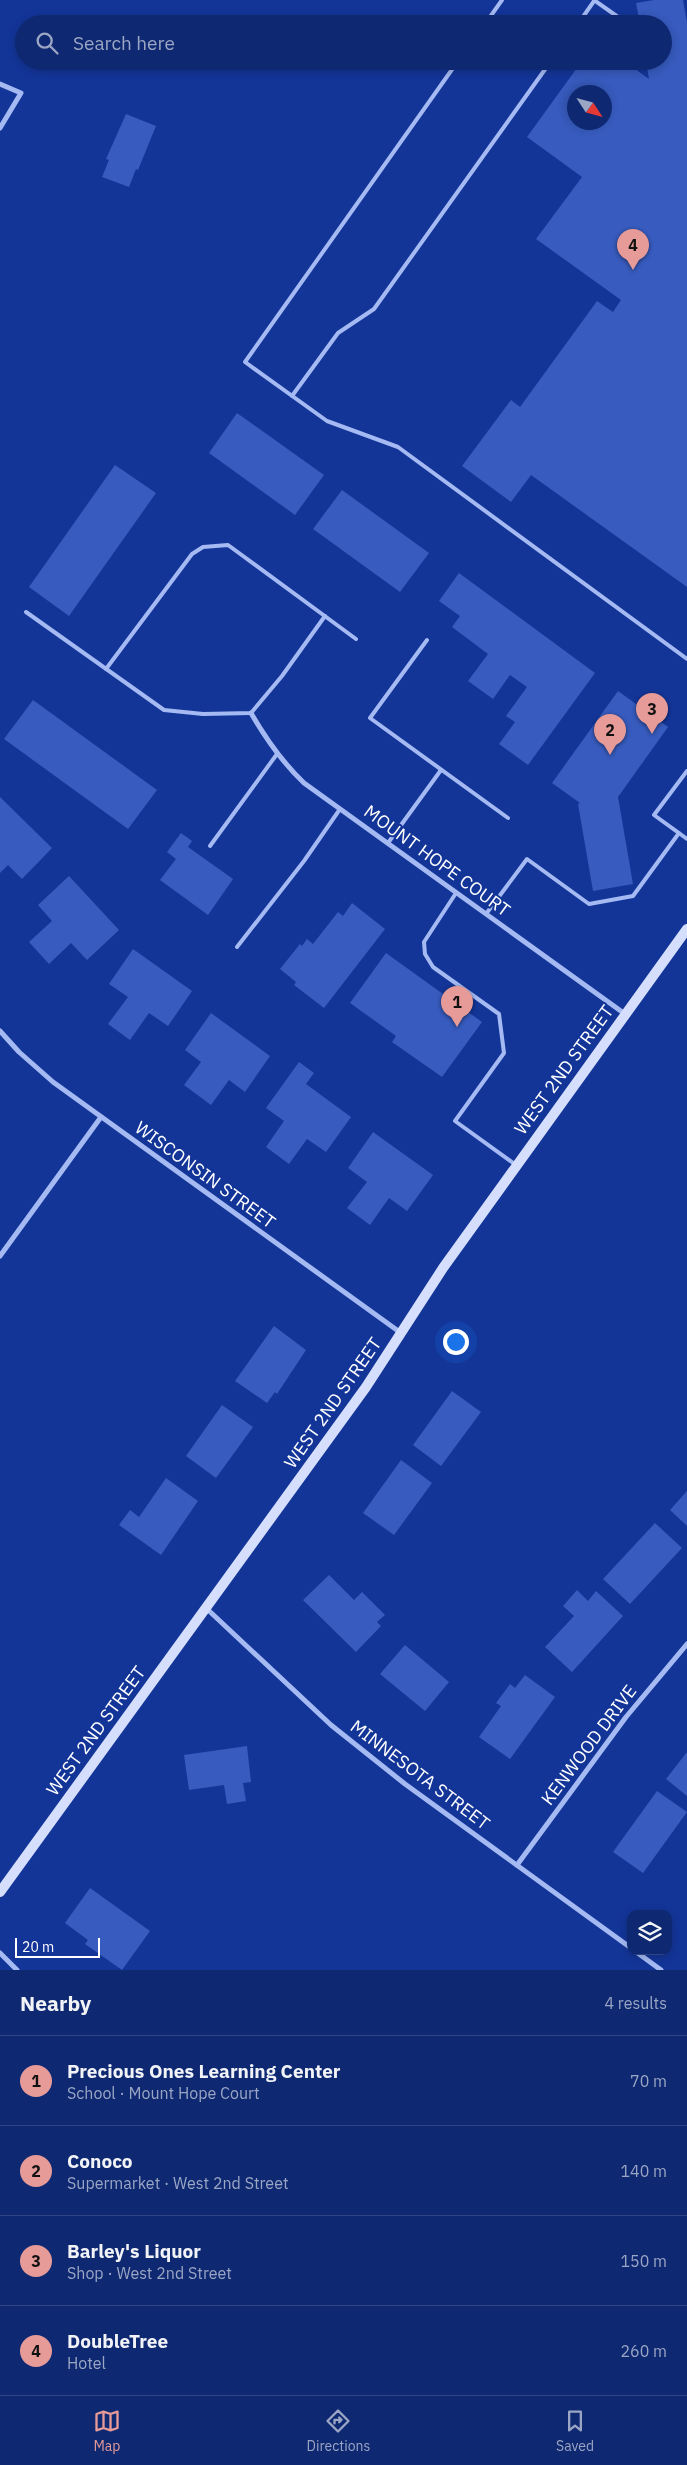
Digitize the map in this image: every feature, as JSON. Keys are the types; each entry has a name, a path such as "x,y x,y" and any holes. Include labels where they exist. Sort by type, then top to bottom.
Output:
{"street":[{"path":"0,84 21,93 0,128"},
{"name":"MOUNT HOPE COURT","path":"251,713 277,754 304,783 625,1014"},
{"name":"WEST 2ND STREET","path":"0,1892 366,1387 443,1268 687,929"},
{"name":"WISCONSIN STREET","path":"0,1031 19,1052 52,1082 401,1333"},
{"path":"0,1256 101,1117"},
{"name":"MINNESOTA STREET","path":"206,1608 331,1725 405,1784 627,1945"},
{"name":"KENWOOD DRIVE","path":"517,1866 626,1716 687,1644"},
{"path":"0,1953 17,1970"},
{"path":"640,1955 661,1970"}],"lane":[{"path":"491,15 502,0"},
{"path":"584,15 594,0 615,15"},
{"path":"452,70 245,362 327,421 398,446 687,659"},
{"path":"292,396 338,333 374,309 545,70"},
{"path":"106,669 192,554 203,547 228,545 356,639"},
{"path":"26,612 164,710 203,714 251,713 282,676 325,616"},
{"path":"427,640 370,718 508,818"},
{"path":"210,846 277,754"},
{"path":"388,843 441,770"},
{"path":"687,771 654,815 687,839"},
{"path":"237,947 304,861 340,808"},
{"path":"486,914 527,858 589,904 633,896 679,833"},
{"path":"456,893 424,942 426,954 434,967 499,1014 504,1052 455,1121 516,1165"}],"building":[{"path":"654,0 683,0 687,22 687,587 531,475 511,502 462,466 511,400 520,407 597,301 613,312 621,300 536,239 582,177 527,137 575,70 636,70 649,79 648,70 672,70 672,15 638,15 636,3"},
{"path":"126,114 156,126 129,187 102,177 109,160 106,159"},
{"path":"237,413 324,475 295,515 209,453"},
{"path":"115,465 156,493 69,616 29,587"},
{"path":"342,490 429,553 400,592 313,529"},
{"path":"459,573 595,673 528,765 499,744 515,722 506,716 527,687 510,675 493,699 468,681 488,654 452,627 460,616 439,601"},
{"path":"618,691 668,727 618,797 633,884 593,891 578,804 580,803 552,783"},
{"path":"33,700 157,790 128,829 4,739"},
{"path":"0,797 52,848 22,879 8,865 0,873"},
{"path":"181,833 192,841 188,847 233,879 208,915 160,880 176,859 167,852"},
{"path":"69,876 119,930 87,960 71,943 49,964 29,942 52,921 38,905"},
{"path":"352,903 385,929 324,1008 294,985 296,982 280,969 300,944 302,946 307,939 313,944 338,912 343,916"},
{"path":"133,949 192,991 168,1026 149,1013 130,1040 108,1024 128,997 109,984"},
{"path":"386,953 482,1022 442,1077 392,1042 396,1036 350,1003"},
{"path":"211,1013 270,1056 245,1092 229,1080 211,1105 184,1085 201,1062 185,1050"},
{"path":"299,1062 314,1073 306,1084 351,1117 326,1152 307,1139 289,1164 266,1147 284,1121 266,1108"},
{"path":"373,1132 433,1175 407,1211 389,1198 370,1225 347,1208 367,1182 348,1168"},
{"path":"274,1326 306,1350 277,1394 275,1392 267,1403 235,1381"},
{"path":"452,1391 481,1412 441,1466 413,1445"},
{"path":"222,1405 253,1427 216,1478 186,1456"},
{"path":"401,1460 432,1483 394,1535 363,1513"},
{"path":"166,1478 198,1501 161,1555 119,1525 130,1510 139,1517"},
{"path":"687,1491 687,1526 670,1510"},
{"path":"655,1523 682,1548 630,1604 603,1579"},
{"path":"329,1575 354,1600 362,1592 385,1615 377,1622 381,1626 356,1652 303,1600"},
{"path":"577,1590 588,1601 596,1591 623,1616 572,1672 545,1647 574,1616 563,1606"},
{"path":"405,1645 449,1682 425,1711 380,1674"},
{"path":"525,1675 555,1697 510,1759 479,1737 501,1706 496,1703 510,1684 515,1688"},
{"path":"247,1746 251,1782 243,1783 246,1801 227,1804 224,1785 189,1790 184,1755"},
{"path":"687,1752 687,1796 666,1779"},
{"path":"657,1791 687,1812 643,1873 613,1852"},
{"path":"90,1888 150,1931 122,1970 85,1944 88,1940 65,1923"}],"place":[{"name":"DoubleTree","path":"633,270"},
{"name":"Barley's Liquor","path":"652,734"},
{"name":"Conoco","path":"610,755"},
{"name":"Precious Ones Learning Center","path":"457,1027"}]}
